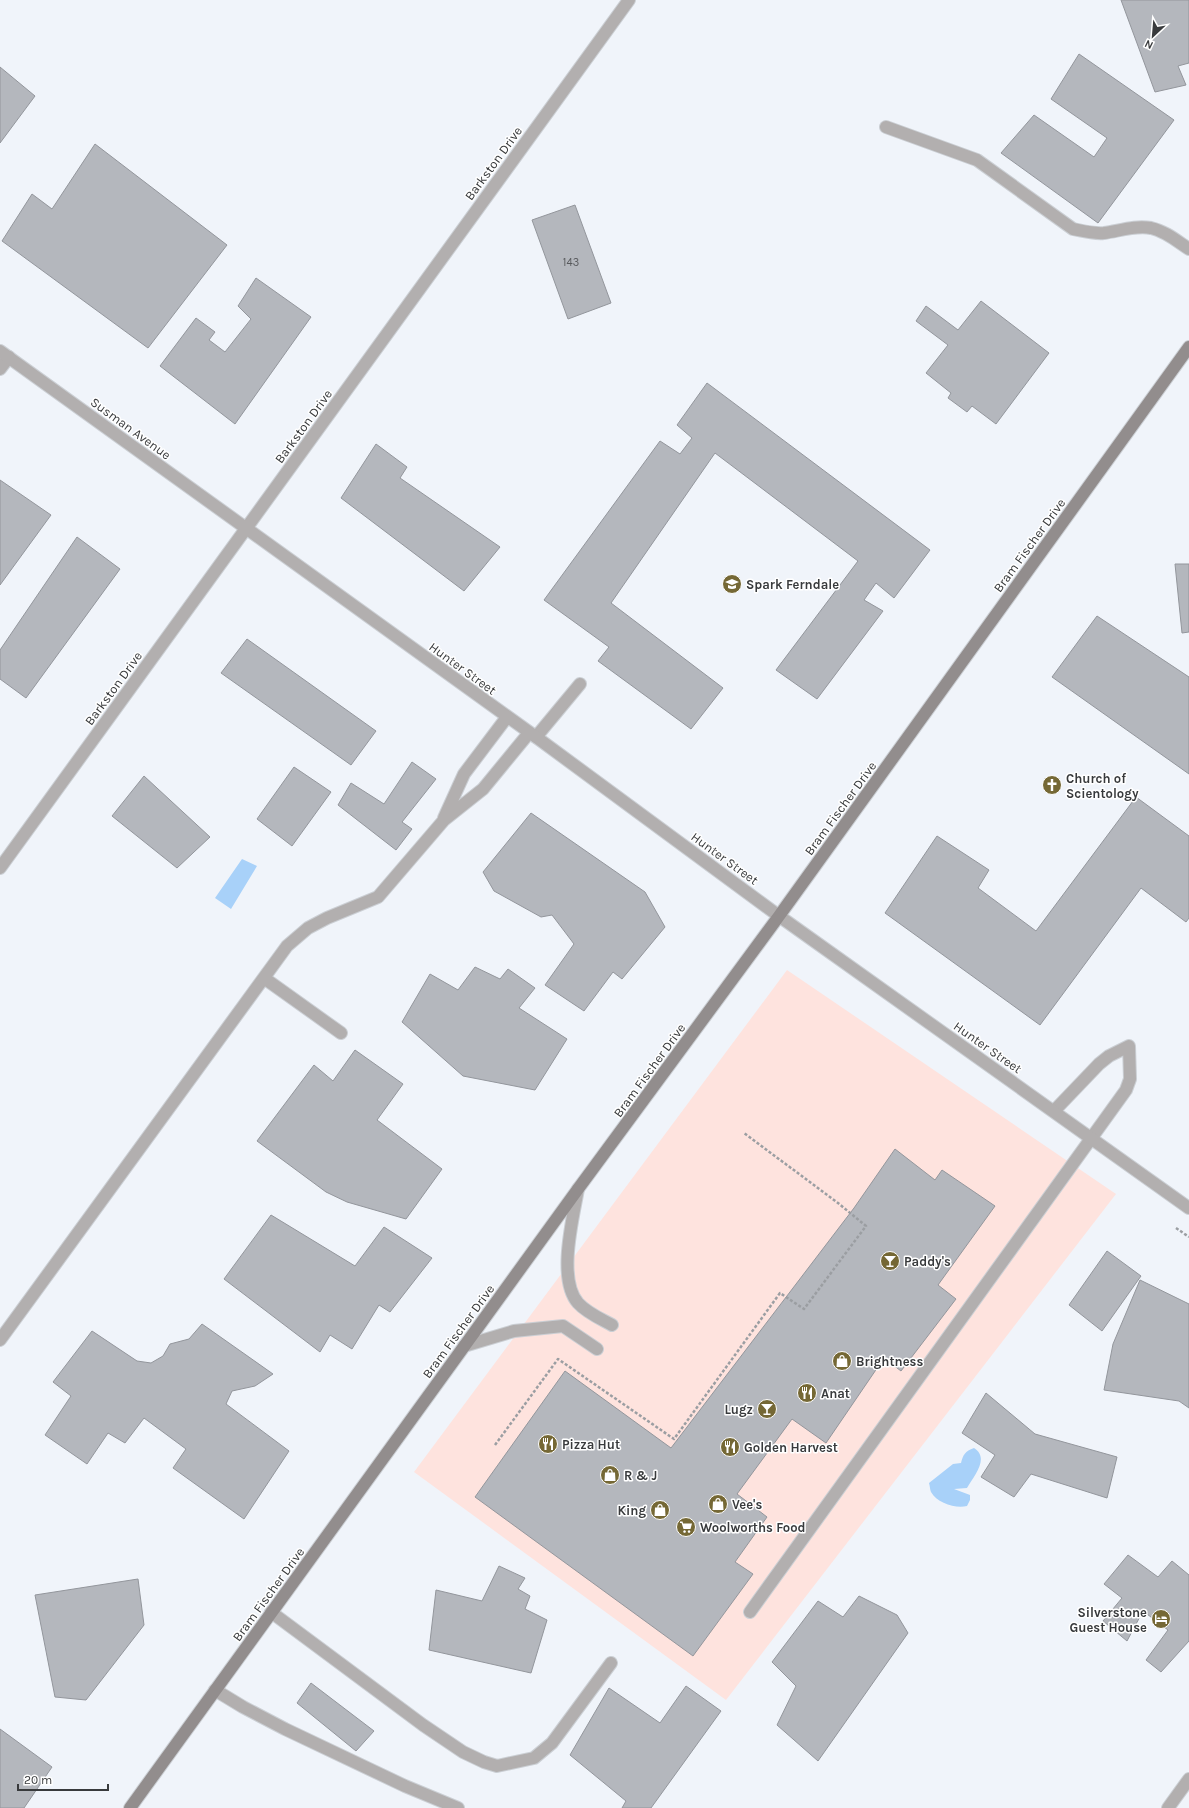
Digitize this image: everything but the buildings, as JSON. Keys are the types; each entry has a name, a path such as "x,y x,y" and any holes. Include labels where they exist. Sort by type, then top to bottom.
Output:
{"main road":[{"name":"Bram Fischer Drive","path":"130,1808 578,1189 779,916 1189,347"}],"street":[{"name":"Barkston Drive","path":"0,868 629,0"},
{"path":"886,127 977,160 1073,229 1090,233 1103,233 1135,227 1150,228 1161,231 1189,249"},
{"name":"Susman Avenue","path":"5,354 246,529"},
{"path":"0,369 5,354"},
{"name":"Hunter Street","path":"246,529 532,735 779,916 1189,1208"},
{"path":"0,1340 287,946 308,928 327,918 378,897 444,820 483,789 580,684"},
{"path":"444,820 464,774 507,717"},
{"path":"264,978 341,1033"},
{"path":"750,1612 1126,1090 1130,1078 1129,1046 1109,1056 1099,1064 1054,1111"},
{"path":"578,1189 569,1242 567,1265 570,1283 578,1302 588,1311 612,1325"},
{"path":"464,1346 514,1331 563,1326 597,1349"},
{"path":"272,1612 457,1748 484,1762 497,1766 534,1758 552,1743 611,1663"},
{"path":"215,1690 243,1707 285,1729 405,1786 458,1808"},
{"path":"1168,1808 1189,1779"}],"path":[{"path":"495,1445 558,1359 674,1438 780,1293 804,1309 866,1226 838,1203 744,1133"}],"shaded area":[{"path":"787,970 1116,1194 726,1700 414,1472"}],"water":[{"path":"242,859 257,866 231,909 215,898"},
{"path":"974,1448 979,1452 981,1457 981,1462 977,1473 967,1488 954,1489 970,1495 970,1500 967,1506 958,1507 942,1502 931,1492 929,1483 953,1464 961,1463 968,1450"}],"place":[{"name":"Spark Ferndale","path":"732,584"},
{"name":"Church of Scientology","path":"1052,785"},
{"name":"Paddy's","path":"890,1261"},
{"name":"Brightness","path":"842,1361"},
{"name":"Anat","path":"807,1393"},
{"name":"Lugz","path":"767,1409"},
{"name":"Pizza Hut","path":"548,1444"},
{"name":"Golden Harvest","path":"730,1447"},
{"name":"R & J","path":"610,1475"},
{"name":"Vee's","path":"718,1504"},
{"name":"King","path":"660,1510"},
{"name":"Woolworths Food","path":"686,1527"},
{"name":"Silverstone Guest House","path":"1161,1619"}]}
